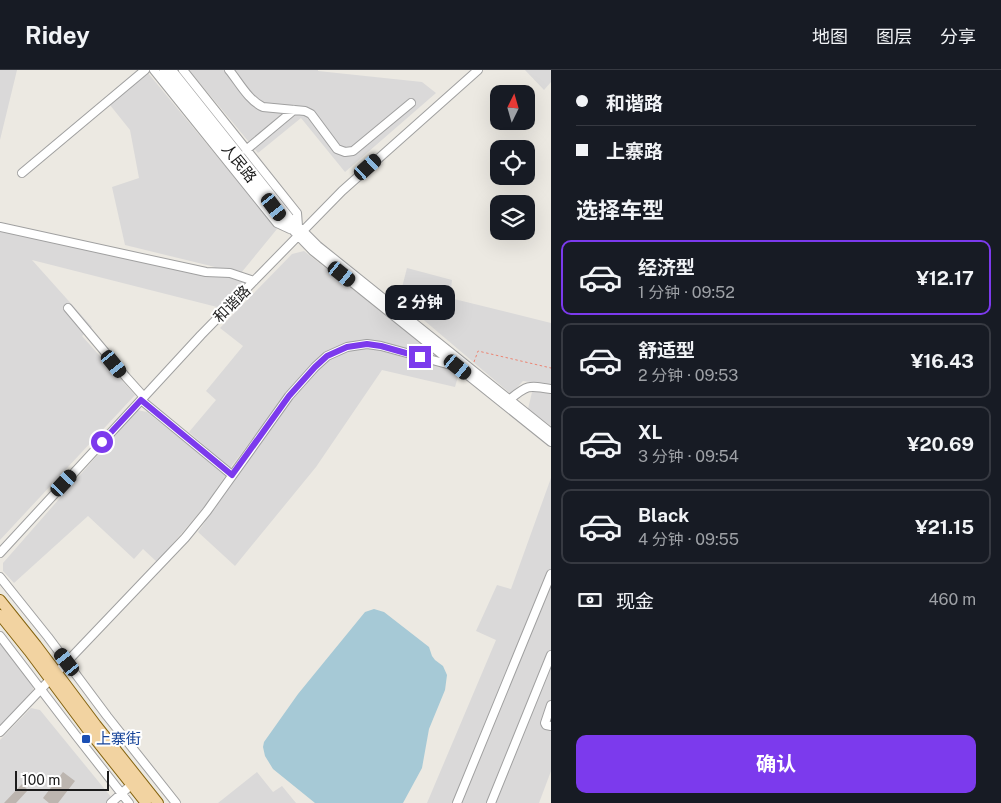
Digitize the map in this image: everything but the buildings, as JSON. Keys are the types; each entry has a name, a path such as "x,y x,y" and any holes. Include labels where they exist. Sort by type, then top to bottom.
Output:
{"main road":[{"path":"0,600 54,676 88,730 146,803"},
{"path":"0,615 96,725 158,803"}],"street":[{"path":"22,173 145,70"},
{"path":"154,70 276,223 298,231 297,213 183,70"},
{"name":"人民路","path":"164,70 284,221 318,246 551,433"},
{"name":"人民路","path":"172,70 289,217 313,251 551,442"},
{"path":"229,70 258,105 304,111 311,114 337,149 349,152 353,151 411,103"},
{"name":"和谐路","path":"0,552 201,335 254,281 298,231 478,70"},
{"path":"246,150 294,110"},
{"path":"0,227 206,272 230,273 254,281"},
{"path":"68,308 142,398 232,475"},
{"path":"0,732 185,538 207,511 289,396 320,361 340,349 360,344 374,344 458,367"},
{"path":"509,400 527,387 535,386 551,389"},
{"path":"457,803 551,574"},
{"path":"0,577 176,803"},
{"path":"0,636 129,803"},
{"path":"491,803 551,655"},
{"path":"551,705 545,723 551,726"},
{"path":"111,803 131,785"}],"path":[{"path":"472,370 478,351 551,368"}],"shaded area":[{"path":"0,70 17,70 0,140"},
{"path":"189,70 318,70 422,82 436,93 345,172 301,118 258,153"},
{"path":"525,70 551,70 551,82 544,90"},
{"path":"148,73 277,229 241,273 249,278 221,308 32,260 92,327 82,336 135,395 0,540 0,223 205,270 215,267 125,245 112,187 139,178 130,130 110,105"},
{"path":"304,251 459,373 455,387 382,370 316,467 235,566 198,532 272,424 266,421 230,468 189,432 216,400 206,391 243,346 220,328 292,254"},
{"path":"407,268 452,280 450,298 551,323 551,385 523,381 511,394 399,299"},
{"path":"533,388 551,391 551,426 528,409"},
{"path":"137,410 147,412 226,475 205,506 157,562 143,549 134,559 88,516 14,583 3,571 3,563"},
{"path":"551,478 551,771 539,803 427,803 496,640 476,631 497,585 511,589"},
{"path":"0,635 33,676 33,690 0,727"},
{"path":"31,708 40,710 116,803 0,803 0,740"},
{"path":"257,772 273,792 282,786 296,803 218,803"}],"water":[{"path":"374,609 384,612 429,647 432,656 443,666 447,675 445,690 429,729 422,768 403,803 315,803 273,769 265,756 264,742 298,694 365,612"}],"place":[{"name":"上寨街","path":"86,739"}],"route":[{"path":"102,442 141,400 232,475 289,396 320,361 327,356 347,347 360,344 374,344 420,357"}]}
